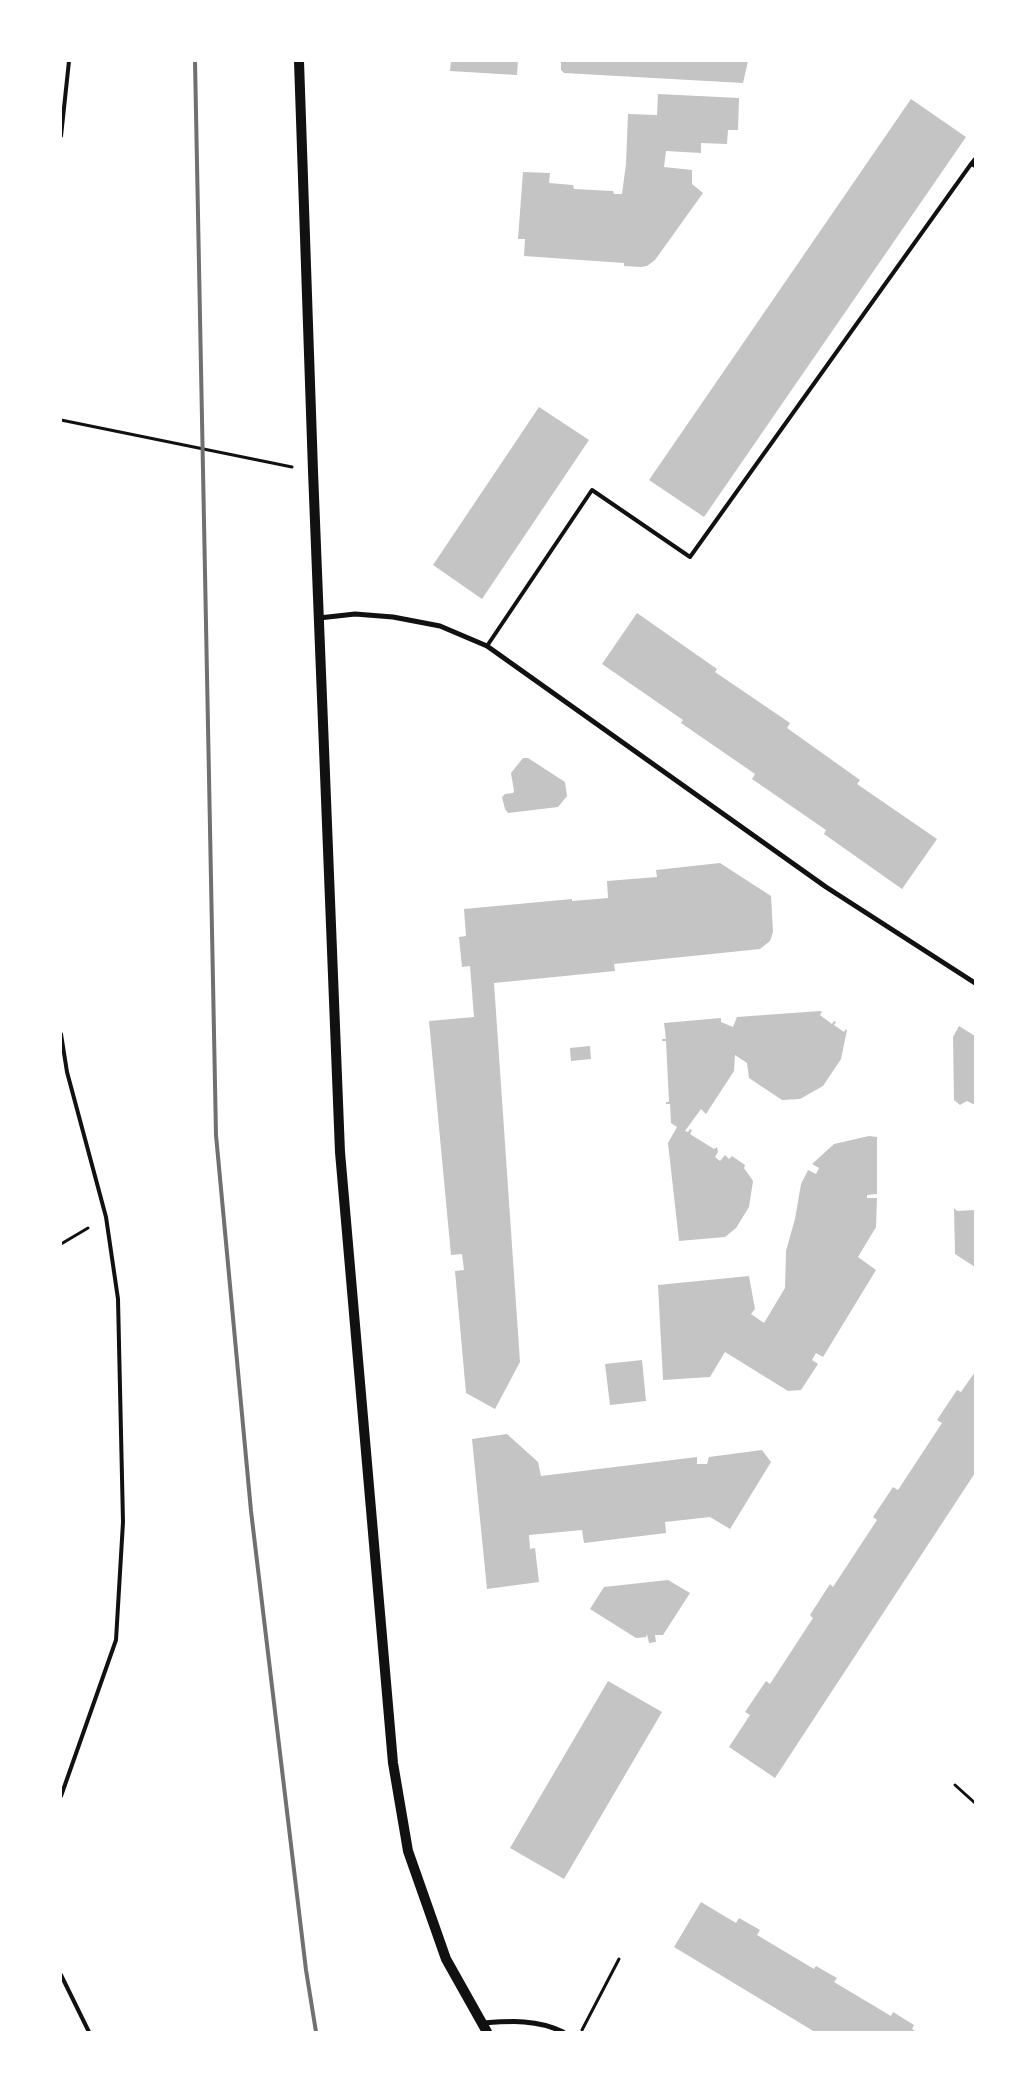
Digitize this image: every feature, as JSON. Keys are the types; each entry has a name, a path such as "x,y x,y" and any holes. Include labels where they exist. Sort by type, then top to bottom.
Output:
{"main road":[{"path":"299,61 340,1152 393,1763 408,1851 446,1959 485,2027"}],"street":[{"path":"319,618 355,614 393,617 440,626 487,646 826,887 975,983"},
{"path":"485,2027 525,2021 542,2023 563,2032"}],"lane":[{"path":"61,136 69,61"},
{"path":"487,646 592,490 690,557 973,165 975,159"},
{"path":"61,1034 67,1072 106,1217 118,1309 123,1522 116,1640 61,1796"},
{"path":"61,1975 90,2032"}],"path":[{"path":"61,420 313,471"},
{"path":"61,1244 106,1217"},
{"path":"955,1785 975,1803"},
{"path":"581,2032 619,1959"}],"building":[{"path":"451,61 518,61 517,75 450,71"},
{"path":"561,61 748,61 743,83 564,73 561,70"},
{"path":"658,94 739,98 738,130 728,130 727,144 701,143 701,153 666,151 664,167 692,170 692,184 703,193 655,260 647,266 641,267 624,266 624,263 524,256 525,239 518,239 523,172 550,173 549,183 573,185 574,189 613,191 614,194 622,194 626,164 628,114 657,115"},
{"path":"911,99 966,137 704,517 649,480"},
{"path":"539,407 589,440 482,599 433,565"},
{"path":"637,613 717,669 715,672 790,723 787,728 860,780 857,784 937,839 902,889 824,834 826,830 752,779 755,774 681,723 683,720 602,664"},
{"path":"523,758 528,758 565,782 567,796 558,807 508,813 505,809 502,797 505,794 513,793 511,773"},
{"path":"720,863 771,896 773,932 770,941 760,949 614,964 615,971 494,983 520,1362 495,1409 466,1393 455,1271 464,1270 462,1254 451,1255 429,1021 474,1017 470,966 462,967 459,937 466,936 464,909 572,899 572,901 608,898 607,881 657,877 656,870"},
{"path":"822,1012 820,1015 832,1024 834,1021 836,1022 834,1025 844,1032 847,1030 841,1059 823,1086 800,1099 782,1100 749,1078 747,1063 735,1055 734,1071 706,1114 701,1109 685,1131 692,1130 690,1134 714,1149 717,1147 718,1152 715,1157 720,1161 725,1155 729,1159 732,1156 745,1165 744,1168 753,1181 749,1207 736,1228 725,1237 679,1241 668,1143 677,1127 671,1123 670,1104 666,1104 666,1102 669,1102 666,1041 662,1041 662,1039 666,1039 664,1023 721,1018 721,1022 733,1027 737,1017"},
{"path":"959,1026 975,1036 975,1105 967,1101 960,1105 954,1100 953,1037"},
{"path":"590,1046 591,1059 571,1061 570,1048"},
{"path":"869,1136 877,1137 877,1194 867,1195 867,1198 877,1198 876,1227 858,1257 876,1270 823,1357 816,1353 812,1360 818,1364 801,1390 788,1391 725,1352 710,1377 663,1380 658,1285 749,1276 755,1309 751,1314 764,1323 785,1288 786,1251 795,1219 801,1184 808,1170 816,1174 819,1168 812,1164 834,1144"},
{"path":"954,1208 957,1211 975,1210 975,1267 955,1254"},
{"path":"642,1360 646,1401 610,1405 605,1364"},
{"path":"975,1372 975,1473 775,1778 729,1747 750,1715 745,1712 766,1681 770,1684 813,1618 810,1615 830,1584 833,1587 877,1520 873,1517 893,1487 898,1490 942,1423 937,1420 957,1390 961,1392"},
{"path":"507,1434 538,1462 541,1476 697,1457 697,1464 707,1464 709,1457 762,1450 771,1462 730,1529 710,1517 665,1522 666,1533 584,1543 582,1530 529,1535 530,1549 535,1548 539,1582 487,1589 472,1439"},
{"path":"668,1580 690,1593 663,1635 655,1635 656,1642 649,1643 647,1634 646,1637 636,1638 590,1609 604,1587"},
{"path":"608,1681 662,1712 564,1879 510,1848"},
{"path":"701,1902 736,1923 739,1918 760,1930 757,1935 814,1969 816,1966 837,1978 834,1982 891,2016 893,2012 914,2025 912,2029 917,2032 815,2032 674,1947"}],"railway":[{"path":"195,61 216,1135 251,1511 306,1970 316,2032"}]}
